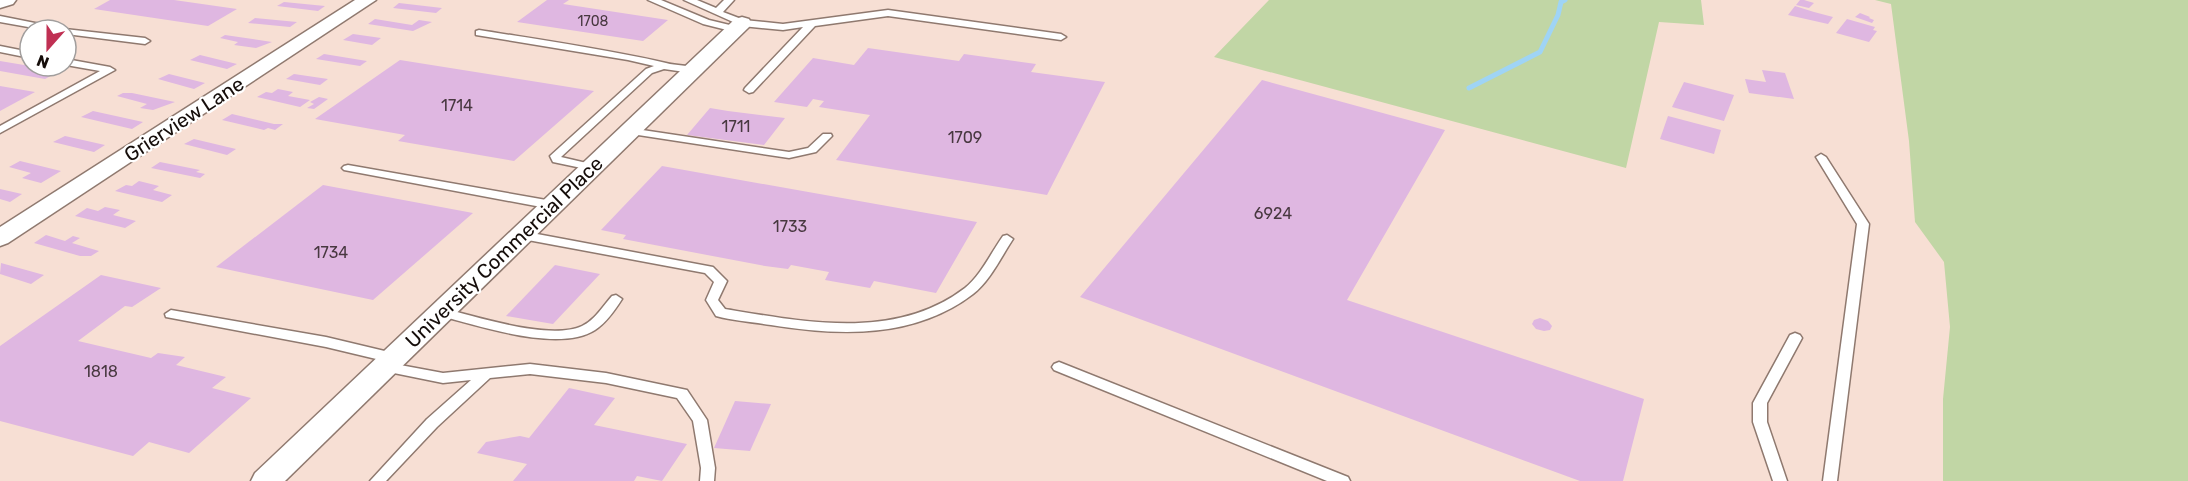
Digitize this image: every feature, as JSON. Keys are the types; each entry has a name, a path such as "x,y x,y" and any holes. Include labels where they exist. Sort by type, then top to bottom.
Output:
{"street":[{"path":"0,3 7,0"},
{"name":"Grierview Lane","path":"0,238 368,0"},
{"name":"University Commercial Place","path":"274,480 389,362 692,70 732,21"}],"lane":[{"path":"653,0 706,22 732,21 783,27 888,13 1061,37"},
{"path":"690,0 732,21"},
{"path":"729,0 732,21"},
{"path":"0,19 18,22"},
{"path":"749,90 811,24"},
{"path":"78,33 145,41"},
{"path":"479,33 628,57 663,66 692,70"},
{"path":"0,49 18,53"},
{"path":"0,130 110,70 78,64"},
{"path":"591,167 557,160 555,156 649,71 663,66"},
{"path":"629,131 789,155 812,150 827,136"},
{"path":"1821,157 1863,224 1830,481"},
{"path":"348,168 552,205"},
{"path":"521,235 709,270 721,281 712,300 721,314 824,327 889,327 939,312 971,290 1007,239"},
{"path":"441,312 542,334 567,336 589,328 616,299"},
{"path":"171,314 326,342 443,378 530,369 606,378 682,394 700,420 708,468 707,481"},
{"path":"1780,481 1760,422 1760,403 1795,338"},
{"path":"1059,367 1343,481"},
{"path":"377,481 432,423 486,374"}],"green space":[{"path":"1269,0 1701,0 1704,25 1659,22 1626,168 1214,57"},
{"path":"1875,0 2188,0 2188,481 1943,481 1943,399 1950,327 1944,262 1915,222 1909,141 1891,4"}],"building":[{"path":"110,0 174,0 237,9 208,26 94,9"},
{"path":"547,0 569,0 563,4 668,20 643,41 517,22"},
{"path":"1800,0 1814,3 1809,8 1796,5"},
{"path":"284,2 325,6 318,11 277,6"},
{"path":"399,3 442,8 436,13 393,8"},
{"path":"1795,6 1833,17 1828,24 1788,15"},
{"path":"1860,13 1874,20 1872,23 1855,17"},
{"path":"255,18 297,22 290,27 248,23"},
{"path":"375,19 412,25 419,20 432,22 413,31 368,24"},
{"path":"1847,19 1875,27 1873,30 1877,31 1869,42 1836,33"},
{"path":"353,34 381,38 372,45 343,40"},
{"path":"225,35 272,42 256,48 234,45 238,42 220,38"},
{"path":"868,48 959,61 964,54 1036,64 1031,72 1105,82 1047,195 836,160 870,115 819,107 824,101 813,99 807,107 774,102 813,58 854,65"},
{"path":"324,54 367,61 360,66 316,59"},
{"path":"200,55 237,64 227,69 190,60"},
{"path":"400,60 594,91 514,161 398,141 405,135 315,119"},
{"path":"0,61 18,64 18,74 0,71"},
{"path":"1762,70 1785,73 1794,99 1749,93 1745,79 1766,82"},
{"path":"169,74 205,83 194,89 158,79"},
{"path":"294,74 328,79 320,85 286,79"},
{"path":"1262,80 1445,130 1347,300 1644,399 1623,481 1580,481 1080,297"},
{"path":"1684,82 1734,95 1724,121 1672,107"},
{"path":"0,86 35,92 0,111"},
{"path":"278,89 293,92 288,96 310,100 300,107 257,97"},
{"path":"123,93 175,102 153,110 140,108 147,104 117,96"},
{"path":"319,97 328,99 314,109 307,108 314,104 310,102"},
{"path":"710,108 785,118 764,145 687,135"},
{"path":"93,111 143,122 132,129 81,117"},
{"path":"232,114 283,124 275,130 268,128 264,130 222,120"},
{"path":"1668,116 1721,130 1714,154 1660,139"},
{"path":"65,136 105,145 94,152 53,142"},
{"path":"194,139 236,149 227,155 184,144"},
{"path":"20,161 61,171 41,183 22,178 31,173 9,167"},
{"path":"160,162 200,170 196,172 205,174 200,178 151,168"},
{"path":"662,166 977,222 936,293 874,281 870,288 825,280 829,272 791,265 788,269 765,266 623,239 626,235 601,230"},
{"path":"139,181 159,186 153,190 172,195 162,202 115,191 126,185 132,186"},
{"path":"323,185 473,213 373,300 216,267"},
{"path":"0,189 22,194 10,202 0,199"},
{"path":"105,207 120,210 113,215 136,221 125,228 75,216 87,208 98,211"},
{"path":"46,235 65,241 73,236 80,238 72,243 99,251 91,256 80,256 34,243"},
{"path":"1,263 44,275 31,284 0,274"},
{"path":"555,265 600,274 553,324 506,316"},
{"path":"101,275 161,288 132,307 125,306 78,341 151,358 158,353 185,357 176,365 226,377 212,388 251,398 189,453 149,442 133,456 0,421 0,346"},
{"path":"1540,318 1548,321 1552,326 1550,330 1536,329 1532,324 1534,320"},
{"path":"569,388 615,398 594,425 687,444 662,481 637,476 634,481 513,481 527,464 477,453 486,442 520,436 529,438"},
{"path":"735,401 771,404 750,451 714,448"}],"waterway":[{"path":"1469,88 1540,52 1558,15 1561,2 1565,0"}]}
